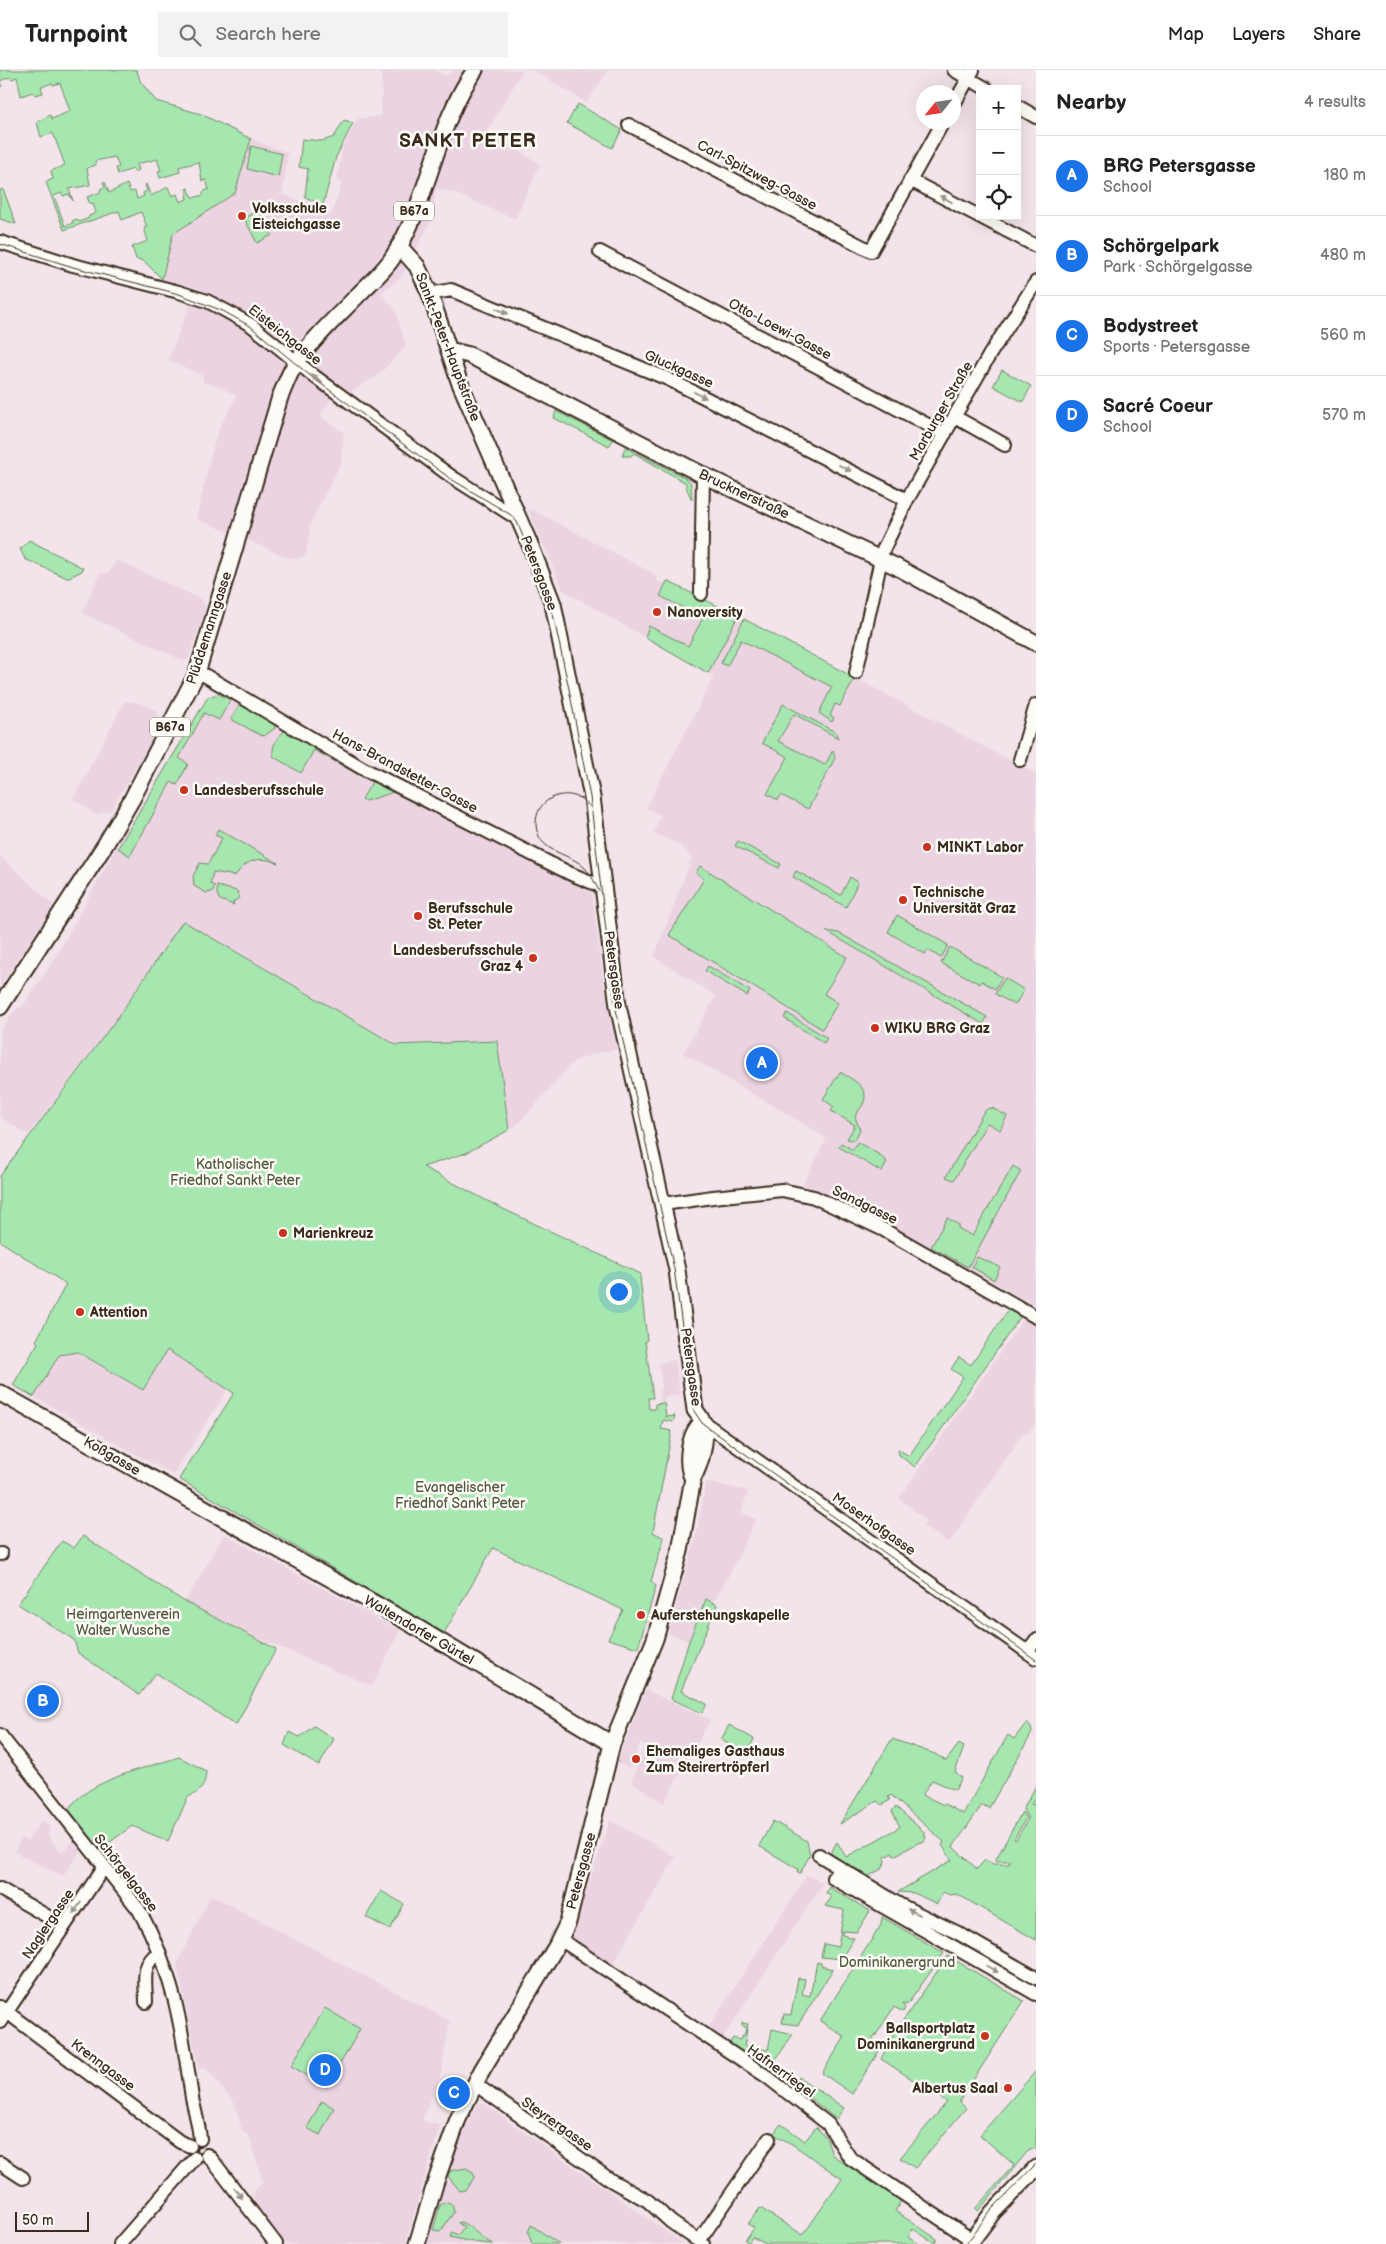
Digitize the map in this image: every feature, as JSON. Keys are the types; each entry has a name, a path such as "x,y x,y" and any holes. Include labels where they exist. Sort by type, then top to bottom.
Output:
{"main road":[{"name":"B67a","path":"399,246 424,186 448,120 467,81 476,70"},
{"name":"Sankt-Peter-Hauptstraße","path":"399,246 417,266 430,294 459,381 518,519"},
{"name":"Plüddemanngasse","path":"0,1007 105,845 132,799 197,673 280,397 296,362 385,268 399,246"},
{"name":"Brucknerstraße","path":"449,350 469,355 703,475 881,559 1036,643"},
{"name":"Petersgasse","path":"417,2244 451,2134 475,2084 560,1939 568,1922 612,1744 655,1639 680,1552 693,1478 698,1468 703,1442 703,1422 695,1410 678,1278 618,1006 587,771 557,622 540,571 518,519"},
{"name":"Koßgasse","path":"0,1393 225,1519"},
{"name":"Waltendorfer Gürtel","path":"225,1519 411,1624 612,1744"},
{"path":"971,2242 993,2212 1036,2168"}],"street":[{"path":"954,70 971,74 983,85"},
{"path":"961,92 971,74"},
{"path":"1021,108 1036,117"},
{"name":"Carl-Spitzweg-Gasse","path":"629,125 871,251 910,180"},
{"path":"938,130 910,180 1036,246"},
{"name":"Eisteichgasse","path":"0,242 73,265 207,301 247,323 296,362 452,477 518,519"},
{"name":"Otto-Loewi-Gasse","path":"600,252 945,434"},
{"name":"Marburger Straße","path":"856,673 881,559 907,500 990,354 1036,282"},
{"name":"Gluckgasse","path":"430,294 451,290 668,379 907,500"},
{"path":"955,418 1006,445"},
{"path":"701,594 703,475"},
{"name":"Hans-Brandstetter-Gasse","path":"197,673 206,676 371,772 571,874 603,887"},
{"path":"1020,760 1036,706"},
{"name":"Sandgasse","path":"663,1204 677,1204 713,1197 782,1190 814,1197 884,1230 1036,1317"},
{"name":"Moserhofgasse","path":"703,1422 1032,1655 1036,1640"},
{"name":"Schörgelgasse","path":"0,1735 138,1910 159,1952 178,2006 198,2150"},
{"path":"819,1854 836,1873 950,1945 1035,1992"},
{"name":"Naglergasse","path":"2,2013 104,1867"},
{"path":"0,1889 64,1926"},
{"path":"869,1893 902,1906 958,1933 1036,1978"},
{"path":"950,1945 958,1933"},
{"name":"Hafnerriegel","path":"560,1939 766,2076 828,2124 850,2158 971,2242"},
{"path":"146,2002 146,1965 159,1952"},
{"name":"Krenngasse","path":"2,2013 180,2142 198,2150"},
{"name":"Steyrergasse","path":"475,2084 622,2188 643,2207 701,2243 770,2139"},
{"path":"120,2244 198,2150 214,2161 276,2244"},
{"path":"0,2163 23,2178"}],"shaded area":[{"path":"382,70 434,70 446,76 455,70 523,70 487,131 540,164 515,219 452,192 436,189 431,221 402,276 381,293 396,311 406,347 378,375 348,394 331,399 320,416 344,433 341,462 311,522 306,554 298,559 286,557 196,519 213,447 221,424 235,400 235,395 220,387 203,382 203,376 168,360 190,305 202,289 162,279 173,234 235,193 251,139 288,153 282,195 323,207 321,212 331,216 342,183 337,181 342,149 357,119 381,116"},
{"path":"533,70 608,70 587,103"},
{"name":"Technische Universität Graz","path":"528,509 656,575 656,580 664,584 667,581 744,619 1036,774 1036,1306 872,1215 803,1184 826,1139 806,1125 683,1053 716,996 654,957 692,858 679,844 653,833 661,815 646,808 714,677 563,590"},
{"path":"117,560 201,599 206,607 188,660 184,661 82,613 100,573 108,573"},
{"name":"Berufsschule St. Peter","path":"219,692 376,783 476,831 592,893 604,985 617,1049 574,1061 518,1124 509,1130 497,1042 396,1045 274,975 152,965 118,1017 28,1135 0,1117 0,1031 16,1009 22,1007 52,963 119,843 208,696"},
{"path":"125,701 139,703 157,711 161,721 147,749 111,810 97,815 73,799"},
{"path":"0,856 54,906 0,986"},
{"path":"1024,1318 1036,1325 1036,1422 1029,1432 1023,1433 949,1543 923,1526 926,1520 899,1498"},
{"path":"167,1349 228,1389 173,1475 34,1397 59,1355 78,1352 139,1388"},
{"path":"675,1360 680,1395 664,1397 664,1403 661,1403 659,1389 662,1388 659,1363"},
{"path":"706,1482 748,1491 741,1513 756,1519 739,1556 716,1598 713,1602 706,1599 689,1641 668,1633 695,1540"},
{"path":"224,1534 400,1631 372,1686 224,1624 185,1602"},
{"path":"646,1690 710,1720 664,1803 631,1782 645,1745 640,1743 629,1768 617,1763"},
{"path":"610,1820 676,1857 611,1967 570,1940"},
{"path":"41,1821 50,1826 48,1836 61,1852 75,1841 81,1850 63,1876 14,1852 21,1838 27,1841"},
{"path":"807,1875 823,1883 721,2041 706,2031"},
{"path":"211,1895 450,2021 441,2073 423,2118 424,2121 440,2126 405,2244 285,2244 253,2201 254,2191 263,2183 249,2136 242,2131 235,2104 206,2068 199,2069 177,1964"},
{"path":"482,2103 684,2244 427,2244 456,2145 478,2104"}],"green space":[{"path":"0,70 137,70 140,81 156,101 201,114 251,139 235,193 173,234 162,279 144,261 136,259 132,247 148,241 144,228 147,227 141,212 122,220 119,211 64,230 46,182 53,179 51,171 65,165 53,133 41,137 37,122 50,115 52,119 70,111 60,83 53,85 52,83 41,87 43,93 35,95 33,92 21,96 17,77 12,79 10,77 0,81","holes":["115,157 119,167 116,168 118,174 133,169 134,172 139,170 137,164 157,159 161,170 158,171 160,178 180,172 179,167 199,162 202,181 206,180 209,189 203,192 203,195 193,198 188,188 186,189 187,199 180,202 177,194 172,196 168,187 151,196 146,184 147,191 143,193 144,196 137,199 135,191 130,192 127,184 109,193 105,182 103,182 105,187 100,189 101,192 87,197 90,204 93,203 96,213 89,216 89,218 79,222 77,219 65,226 54,196 61,193 63,196 69,194 73,201 69,189 90,185 87,168 96,165 95,161"]},
{"path":"578,104 622,130 612,148 567,123"},
{"path":"344,120 353,123 336,157 323,205 305,197 308,169 299,167 302,139 322,141 334,137"},
{"path":"251,146 282,154 278,177 247,169"},
{"path":"3,189 16,224 0,219 0,190"},
{"path":"259,210 272,235 257,243 244,218"},
{"path":"1002,370 1031,386 1023,402 993,386"},
{"path":"556,411 613,440 609,446 554,418"},
{"path":"625,447 686,478 691,483 692,500 686,483 634,453 631,456 622,456"},
{"path":"29,540 83,568 82,571 67,578 25,559 20,549"},
{"path":"667,581 738,616 708,673 645,637 649,626 688,646 703,618 660,596"},
{"path":"744,619 855,678 840,706 835,704 830,716 834,718 832,722 819,713 832,687 741,640 727,666 721,663"},
{"path":"219,694 230,700 219,720 204,713 179,758 188,764 177,785 171,782 130,856 118,848 208,697"},
{"path":"240,704 274,723 275,728 264,736 231,719"},
{"path":"783,704 837,733 838,738 794,714 778,741 825,765 833,750 835,758 808,809 781,795 778,800 767,794 788,757 762,743"},
{"path":"286,730 394,792 366,801 362,799 372,782 314,750 301,773 274,757 273,750 276,742"},
{"path":"218,829 278,863 254,860 244,866 235,876 213,872 210,884 215,886 212,892 206,893 194,886 193,876 200,863 208,864 222,838 215,835"},
{"path":"738,841 781,864 779,868 735,846"},
{"path":"700,866 847,957 824,994 838,1003 822,1029 669,935 704,879 696,873"},
{"path":"796,871 841,895 850,877 858,882 846,907 793,877"},
{"path":"217,886 237,891 239,898 233,902 234,905 220,900 217,894"},
{"path":"897,915 948,945 941,958 928,950 925,954 888,932"},
{"name":"Katholischer Friedhof Sankt Peter","path":"183,921 396,1045 497,1041 509,1130 466,1153 423,1167 497,1206 641,1274 647,1340 645,1341 653,1398 648,1398 649,1409 655,1409 655,1404 664,1403 666,1417 675,1416 673,1422 663,1420 661,1429 672,1431 653,1532 664,1538 651,1581 656,1586 638,1648 608,1639 623,1610 493,1548 444,1633 179,1479 234,1393 167,1350 143,1390 78,1352 59,1355 34,1397 13,1385 38,1343 36,1341 66,1284 0,1241 0,1176 118,1017"},
{"path":"826,931 839,933 987,1017 983,1024"},
{"path":"950,947 1002,977 995,989 982,981 980,984 941,963"},
{"path":"708,966 750,991 747,996 705,971"},
{"path":"1005,978 1024,990 1015,1005 995,994"},
{"path":"787,1013 827,1038 824,1043 784,1018"},
{"path":"840,1072 854,1080 862,1087 864,1092 864,1102 855,1117 860,1130 854,1140 847,1139 855,1125 831,1111 834,1107 823,1099"},
{"path":"992,1108 1007,1116 1000,1130 987,1123 954,1180 946,1177 983,1113 987,1109"},
{"path":"857,1142 878,1154 887,1162 882,1172 839,1147 841,1143 853,1150"},
{"path":"1013,1166 1021,1171 968,1267 931,1247 947,1218 959,1225 958,1228 972,1236"},
{"path":"977,1257 1000,1267 994,1280 972,1267"},
{"path":"1008,1310 1021,1316 915,1467 899,1455 898,1449 909,1456 963,1377 951,1369 959,1357 971,1365"},
{"name":"Heimgartenverein Walter Wusche","path":"83,1536 185,1602 276,1649 236,1725 156,1673 139,1695 78,1653 74,1640 18,1604 62,1541 74,1548"},
{"path":"706,1599 717,1605 681,1691 707,1704 702,1713 671,1699 689,1641"},
{"path":"1027,1722 1031,1727 1032,1733 989,1808 982,1805 953,1847 977,1869 985,1860 993,1864 1009,1864 1010,1861 995,1861 1022,1812 1026,1818 1014,1839 1016,1840 1028,1819 1023,1809 1036,1786 1036,1798 1031,1804 1034,1805 1036,1801 1036,1940 957,1894 950,1895 943,1892 937,1904 914,1893 898,1892 952,1860 942,1845 944,1842 891,1795 888,1797 890,1800 882,1805 877,1801 840,1824 892,1739 935,1754 946,1761 959,1744 964,1747 955,1772 962,1778 955,1790 932,1780 922,1795 945,1804 963,1814 1008,1735 1014,1739"},
{"path":"729,1725 754,1739 747,1754 721,1740"},
{"path":"314,1726 334,1739 319,1766 284,1745 289,1732 300,1737"},
{"path":"179,1757 206,1771 206,1776 204,1784 197,1793 188,1797 168,1841 132,1826 99,1850 68,1810 77,1800 103,1783 118,1776"},
{"path":"896,1807 924,1832 926,1838 923,1842 894,1856 892,1853 884,1858 883,1868 869,1876 830,1854 837,1842 846,1857 900,1827 892,1811"},
{"path":"773,1821 807,1841 810,1855 800,1873 797,1872 798,1869 759,1846"},
{"path":"829,1887 870,1911 857,1932 843,1931 842,1935 854,1938 841,1959 821,1957 824,1944 838,1947 844,1910 825,1906 832,1897 826,1893"},
{"path":"381,1891 404,1904 390,1930 366,1917"},
{"name":"Dominikanergrund","path":"882,1917 944,1953 907,2005 902,2003 905,2008 903,2012 894,2007 870,2044 879,2051 852,2094 822,2073 845,2037 820,2021 881,1925"},
{"path":"948,1956 1024,2001 959,2102 966,2108 915,2168 900,2158 947,2102 881,2059 893,2035"},
{"path":"817,1962 821,1963 821,1966 833,1969 798,2025 782,2023 784,2014 791,2015 798,1978 805,1979 802,1994 810,1996"},
{"path":"325,2008 360,2029 327,2087 291,2066"},
{"path":"742,2023 748,2024 744,2046 768,2050 772,2029 793,2034 768,2071 728,2046 733,2038 740,2040 745,2033 746,2027 742,2026"},
{"path":"1036,2071 1036,2148 1028,2151 978,2211 975,2209 1014,2165 980,2135"},
{"path":"799,2077 844,2108 836,2119 794,2085"},
{"path":"322,2101 334,2108 320,2135 307,2128"},
{"path":"781,2124 805,2141 816,2127 827,2139 832,2155 902,2199 895,2211 937,2239 935,2243 913,2229 908,2236 919,2244 766,2244 752,2237 748,2243 745,2240 754,2228 748,2224 760,2208 803,2235 842,2179 792,2144 773,2134"},
{"path":"466,2168 473,2172 474,2178 465,2190 460,2191 448,2176 450,2171"},
{"path":"447,2202 452,2204 454,2212 441,2231 433,2230 440,2205"},
{"path":"461,2222 493,2244 450,2237 452,2232 458,2235 464,2227 458,2223"},
{"path":"531,2225 559,2244 532,2244 528,2232"}],"tram line":[{"path":"0,244 73,267 179,294 223,311 250,326 313,378 451,479 511,515 517,522 551,605 569,689 590,797 615,1005 674,1269 694,1411 702,1423 1036,1660"},
{"path":"592,809 584,801 574,796 554,797 540,809 536,819 537,831 540,839 551,849 572,859 585,868 599,891"},
{"path":"966,2244 991,2210 1036,2164"}],"place":[{"name":"Volksschule Eisteichgasse","path":"242,216"},
{"name":"Nanoversity","path":"657,612"},
{"name":"Landesberufsschule","path":"184,790"},
{"name":"MINKT Labor","path":"927,847"},
{"name":"Technische Universität Graz","path":"903,900"},
{"name":"Berufsschule St. Peter","path":"418,916"},
{"name":"Landesberufsschule Graz 4","path":"533,958"},
{"name":"WIKU BRG Graz","path":"875,1028"},
{"name":"BRG Petersgasse","path":"762,1063"},
{"name":"Marienkreuz","path":"283,1233"},
{"name":"Attention","path":"80,1312"},
{"name":"Auferstehungskapelle","path":"641,1615"},
{"name":"Schörgelpark","path":"43,1701"},
{"name":"Ehemaliges Gasthaus Zum Steirertröpferl","path":"636,1759"},
{"name":"Ballsportplatz Dominikanergrund","path":"985,2036"},
{"name":"Sacré Coeur","path":"325,2070"},
{"name":"Albertus Saal","path":"1008,2088"},
{"name":"Bodystreet","path":"454,2093"}],"district":[{"name":"SANKT PETER","path":"468,141"}],"park label":[{"name":"Evangelischer Friedhof Sankt Peter","path":"460,1495"}]}
